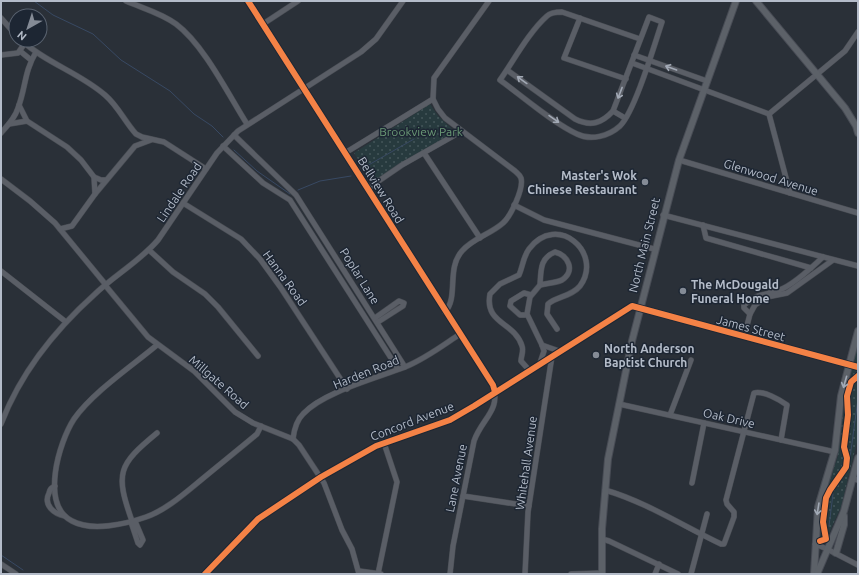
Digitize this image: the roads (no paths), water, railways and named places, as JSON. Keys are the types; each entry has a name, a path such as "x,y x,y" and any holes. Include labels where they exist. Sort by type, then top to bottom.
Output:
{"main road":[{"name":"North Main Street","path":"602,573 602,539 608,458 640,307 663,215 679,160 736,1"},
{"path":"756,1 845,108 857,127 858,134"},
{"path":"814,574 818,507 835,452 838,412 858,331"},
{"path":"818,574 856,479 858,458"},
{"path":"836,553 844,525 844,511"}],"street":[{"path":"126,1 166,18 186,33 202,54 247,124"},
{"name":"Bellview Road","path":"248,1 460,334 495,392"},
{"path":"263,24 298,1"},
{"name":"Lindale Road","path":"1,424 16,394 35,362 66,322 106,285 149,250 223,146 247,124 361,52 376,39 403,1"},
{"path":"446,312 450,306 452,277 455,261 463,250 502,224 514,205 522,186 521,177 515,171 460,130 441,113 433,99 434,78 489,1"},
{"path":"507,70 583,123 593,124 604,120 613,111 649,17 662,22 634,102 620,126 605,135 595,137 578,134 500,80 507,70 548,14 562,12 640,39"},
{"path":"1,18 8,26"},
{"path":"580,18 564,58 626,79"},
{"path":"769,114 845,50 858,32"},
{"path":"1,55 14,54 20,51 21,48"},
{"path":"31,48 84,80 105,96 136,134 164,142 206,169"},
{"path":"20,51 31,60"},
{"path":"1,133 9,124 19,105 25,76 31,60 36,52"},
{"path":"634,55 707,82"},
{"path":"632,63 769,114"},
{"path":"345,154 433,99"},
{"path":"19,105 26,121 68,147 81,160 94,177 101,180 106,180"},
{"path":"613,111 625,118"},
{"path":"769,114 790,192"},
{"path":"9,124 26,121"},
{"path":"367,189 460,130"},
{"path":"135,146 136,134"},
{"name":"Poplar Lane","path":"234,135 297,196 405,367"},
{"path":"69,239 72,226 106,180 135,146 152,139"},
{"name":"Poplar Lane","path":"223,146 263,183 290,200 398,369"},
{"path":"424,153 480,238"},
{"name":"Glenwood Avenue","path":"679,160 858,213"},
{"path":"94,177 95,194"},
{"name":"Millgate Road","path":"1,179 30,200 60,229 106,285 136,325 157,344 194,371 235,412 261,426 293,439 299,445 321,477 342,530 352,549 359,573"},
{"path":"290,200 297,196"},
{"name":"Hanna Road","path":"183,203 241,239 260,259 347,389"},
{"path":"514,205 544,220 654,249"},
{"path":"663,215 858,266"},
{"path":"703,225 706,238 811,268"},
{"path":"60,229 72,226"},
{"path":"529,370 521,361 523,349 516,336 489,310 490,294 500,284 519,275 524,257 537,241 549,235 560,234 578,244 582,250 587,269 581,285 577,289 548,304 547,314 557,329"},
{"path":"149,250 173,272 209,298 258,356"},
{"path":"540,285 541,264 544,259 555,252 568,259 570,268 567,276 561,281 540,285 531,295 528,315 544,351 540,363"},
{"path":"750,314 744,308 744,305 751,299 763,293 782,289 793,283 823,257"},
{"path":"744,337 750,314 755,305 761,300 787,293 833,260"},
{"path":"1,271 66,322"},
{"path":"528,315 520,315 510,306 511,301 524,293 531,295"},
{"path":"400,301 404,303 403,306 376,320 400,301"},
{"name":"James Street","path":"640,307 649,312 858,367"},
{"name":"Concord Avenue","path":"205,574 258,519 321,477 359,455 384,443 450,420 627,308 640,307"},
{"name":"Harden Road","path":"293,439 294,430 303,414 310,408 372,378 405,367 425,357 460,334"},
{"path":"66,517 58,506 55,486 57,462 62,445 74,420 94,398 157,344"},
{"path":"542,345 559,351"},
{"name":"Whitehall Avenue","path":"525,574 529,506 552,356"},
{"path":"670,415 691,360"},
{"name":"Lane Avenue","path":"450,574 453,546 474,441 478,429 494,408 496,399 495,392"},
{"path":"605,490 636,501 700,535 724,544 734,512 727,504 726,500 754,393 758,392 787,405 781,440"},
{"name":"Oak Drive","path":"619,404 835,452"},
{"path":"692,484 704,423"},
{"path":"55,486 50,490 47,496 47,503 52,510 72,521 82,525 95,526 118,525 132,521 160,510 182,496 257,434 261,426"},
{"path":"132,521 124,498 122,486 125,465 131,456 157,433"},
{"path":"378,574 397,482 384,443"},
{"path":"463,496 529,506"},
{"path":"691,574 700,535 707,514"},
{"path":"602,539 610,541 678,574"},
{"path":"815,544 858,565"},
{"path":"1,564 16,574"},
{"path":"655,574 659,564"},
{"path":"359,573 382,574"},
{"path":"571,574 602,573"}],"waterway":[{"path":"34,1 53,15 93,34 121,60 170,91 194,114 212,126 223,137"},
{"path":"365,167 414,139"},
{"path":"234,150 257,171 290,194"},
{"path":"298,190 320,181 351,176"},
{"path":"833,490 849,465 858,399"},
{"path":"829,526 833,494"},
{"path":"1,555 23,570"}],"place":[{"name":"Master's Wok Chinese Restaurant","path":"645,182"},
{"name":"The McDougald Funeral Home","path":"683,291"},
{"name":"North Anderson Baptist Church","path":"596,355"}],"park label":[{"name":"Brookview Park","path":"421,131"}]}
